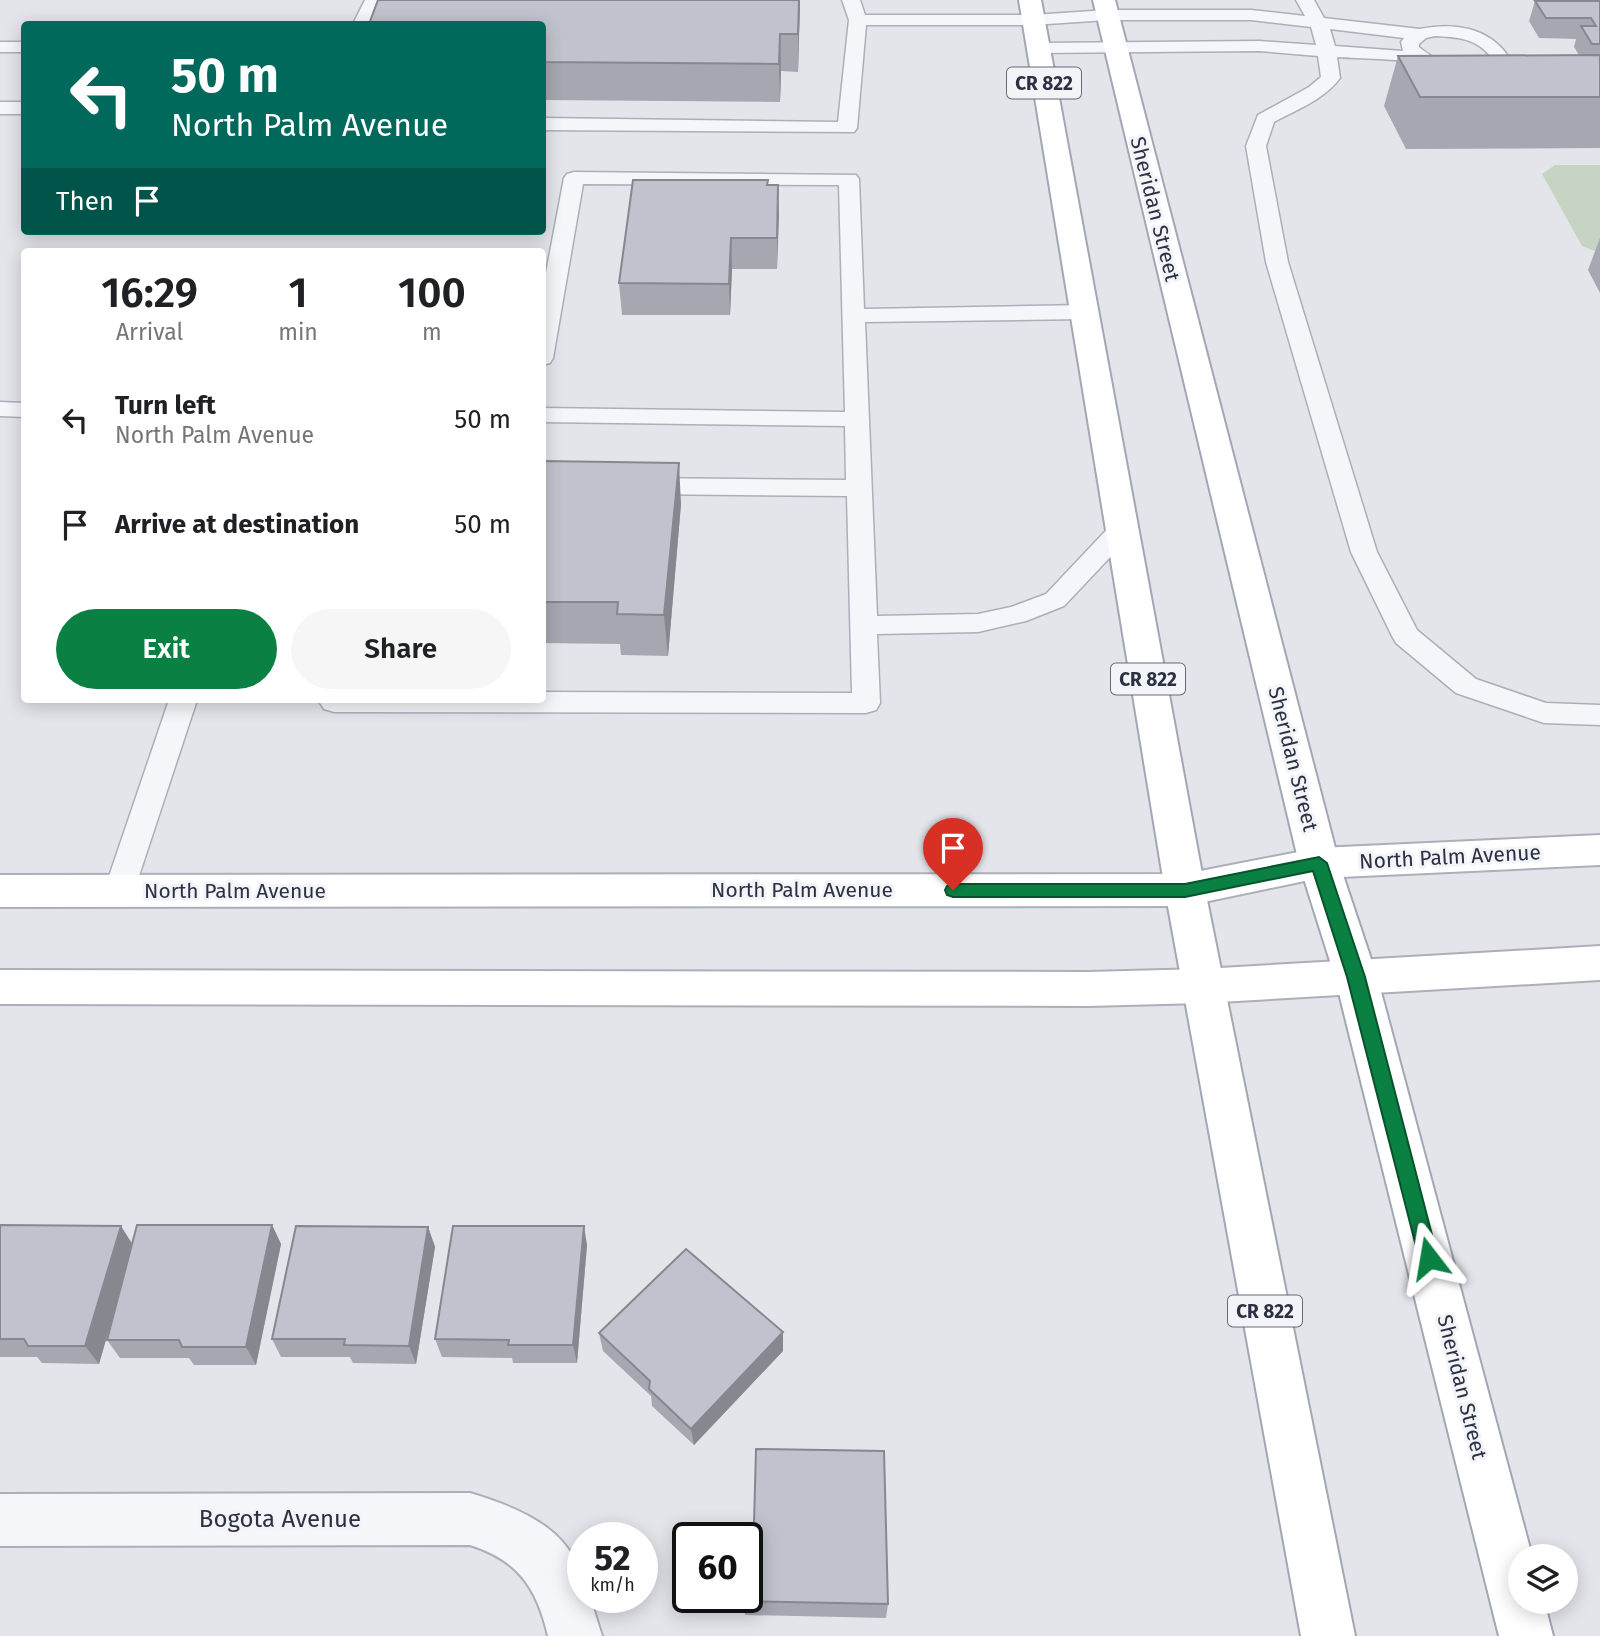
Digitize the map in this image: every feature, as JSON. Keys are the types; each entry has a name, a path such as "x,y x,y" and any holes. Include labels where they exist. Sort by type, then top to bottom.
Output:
{"main road":[{"name":"CR 822","path":"1032,10 1185,890 1328,1636"},
{"name":"Sheridan Street","path":"1109,21 1319,863 1356,977 1526,1636"},
{"name":"North Palm Avenue","path":"0,891 1185,890 1319,863 1600,850"},
{"path":"0,987 1088,989 1203,986 1600,963"}],"street":[{"name":"Bogota Avenue","path":"0,1520 470,1519 513,1534 546,1563 571,1616 575,1636"}],"lane":[{"path":"364,21 374,0"},
{"path":"546,124 847,128 858,20 851,0"},
{"path":"1305,0 1318,24 1331,78 1316,91 1265,120 1256,146 1277,262 1364,552 1406,636 1466,685 1544,713 1600,715"},
{"path":"858,20 1032,10 1109,21 1219,45 1418,58 1441,68 1460,71 1486,68 1499,56 1494,46 1474,35 1451,31 1420,34 1251,15 1109,21 1038,48"},
{"path":"1418,58 1410,49 1410,42 1420,34"},
{"path":"0,47 21,47"},
{"path":"0,108 21,108"},
{"path":"546,336 574,178 849,179 866,703 546,701"},
{"path":"854,316 1084,312"},
{"path":"0,409 21,410"},
{"path":"546,415 857,419"},
{"path":"612,486 859,488"},
{"path":"863,625 978,622 1017,615 1055,600 1122,529"},
{"path":"119,891 182,703"}],"green space":[{"path":"1555,165 1600,165 1600,253 1582,246 1542,174"}],"building":[{"path":"378,0 799,0 798,34 780,34 779,64 546,62 546,21 370,21"},
{"path":"1535,1 1600,1 1600,44 1592,44 1581,26 1596,26 1591,18 1546,18"},
{"path":"1600,55 1600,97 1420,97 1398,56"},
{"path":"633,180 768,180 767,185 778,185 777,238 731,238 729,284 619,283"},
{"path":"546,461 679,463 664,615 617,614 618,602 546,602"},
{"path":"0,1225 121,1226 85,1346 28,1346 24,1339 0,1339"},
{"path":"137,1225 272,1225 246,1347 182,1347 179,1340 107,1340"},
{"path":"296,1226 428,1227 409,1346 344,1345 345,1339 272,1339"},
{"path":"453,1226 584,1226 573,1345 508,1345 509,1340 435,1339"},
{"path":"686,1249 783,1332 691,1429 649,1389 650,1381 599,1333"},
{"path":"756,1449 884,1451 888,1604 763,1601 763,1522 754,1522"}],"route":[{"path":"953,890 1185,890 1319,863 1356,977 1429,1258"}]}
